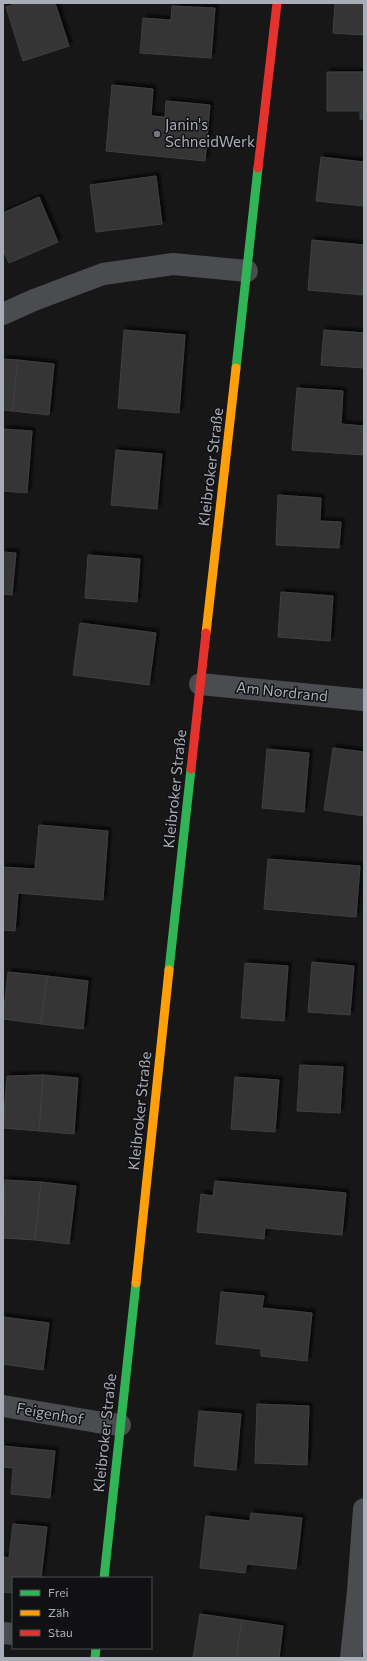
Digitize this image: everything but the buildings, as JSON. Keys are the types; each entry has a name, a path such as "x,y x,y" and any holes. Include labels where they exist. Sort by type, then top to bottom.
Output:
{"street":[{"name":"Kleibroker Straße","path":"104,1577 200,684 277,3"},
{"path":"3,314 34,300 104,274 173,264 247,271"},
{"name":"Am Nordrand","path":"200,684 364,700"},
{"name":"Feigenhof","path":"3,1406 97,1422 120,1424"},
{"path":"351,1658 364,1509"}],"traffic: fast":[{"path":"236,368 258,168"},
{"path":"169,970 191,769"},
{"path":"104,1577 136,1283"},
{"path":"95,1658 96,1649"}],"traffic: slow":[{"path":"206,633 236,368"},
{"path":"136,1283 169,970"}],"traffic: jam":[{"path":"258,168 277,3"},
{"path":"191,769 206,633"}],"place":[{"name":"Janin's SchneidWerk","path":"157,134"}]}
